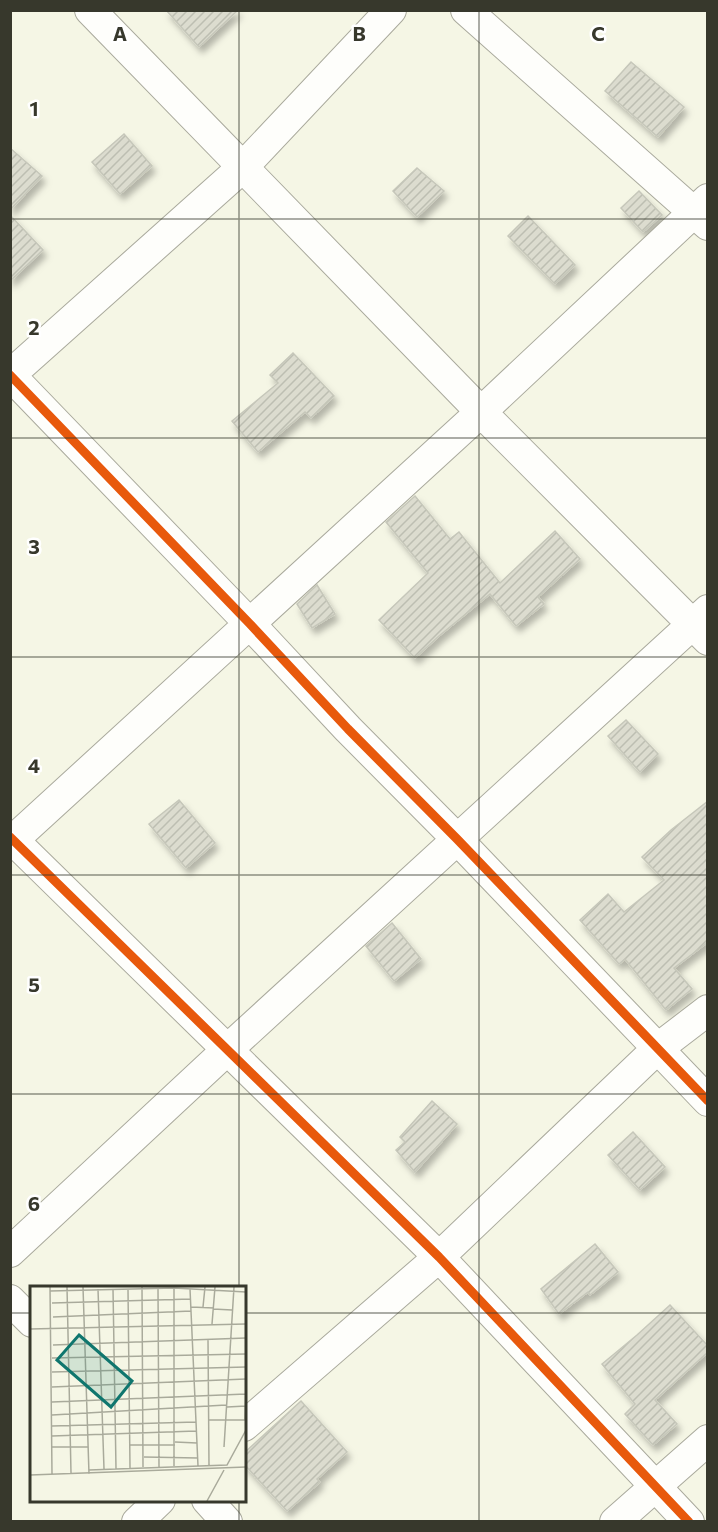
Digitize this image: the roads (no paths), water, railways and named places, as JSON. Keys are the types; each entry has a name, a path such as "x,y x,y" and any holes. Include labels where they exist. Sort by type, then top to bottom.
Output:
{"street":[{"path":"10,1252 457,839 702,625 481,411 90,10"},
{"path":"392,10 243,167 10,375 708,1101"},
{"path":"466,10 703,212 481,411 11,840 439,1257 689,1521"},
{"path":"246,1424 439,1257 657,1049 708,1010"},
{"path":"10,1300 30,1320"},
{"path":"615,1521 708,1440"},
{"path":"137,1521 158,1502"},
{"path":"209,1502 227,1521"}]}
